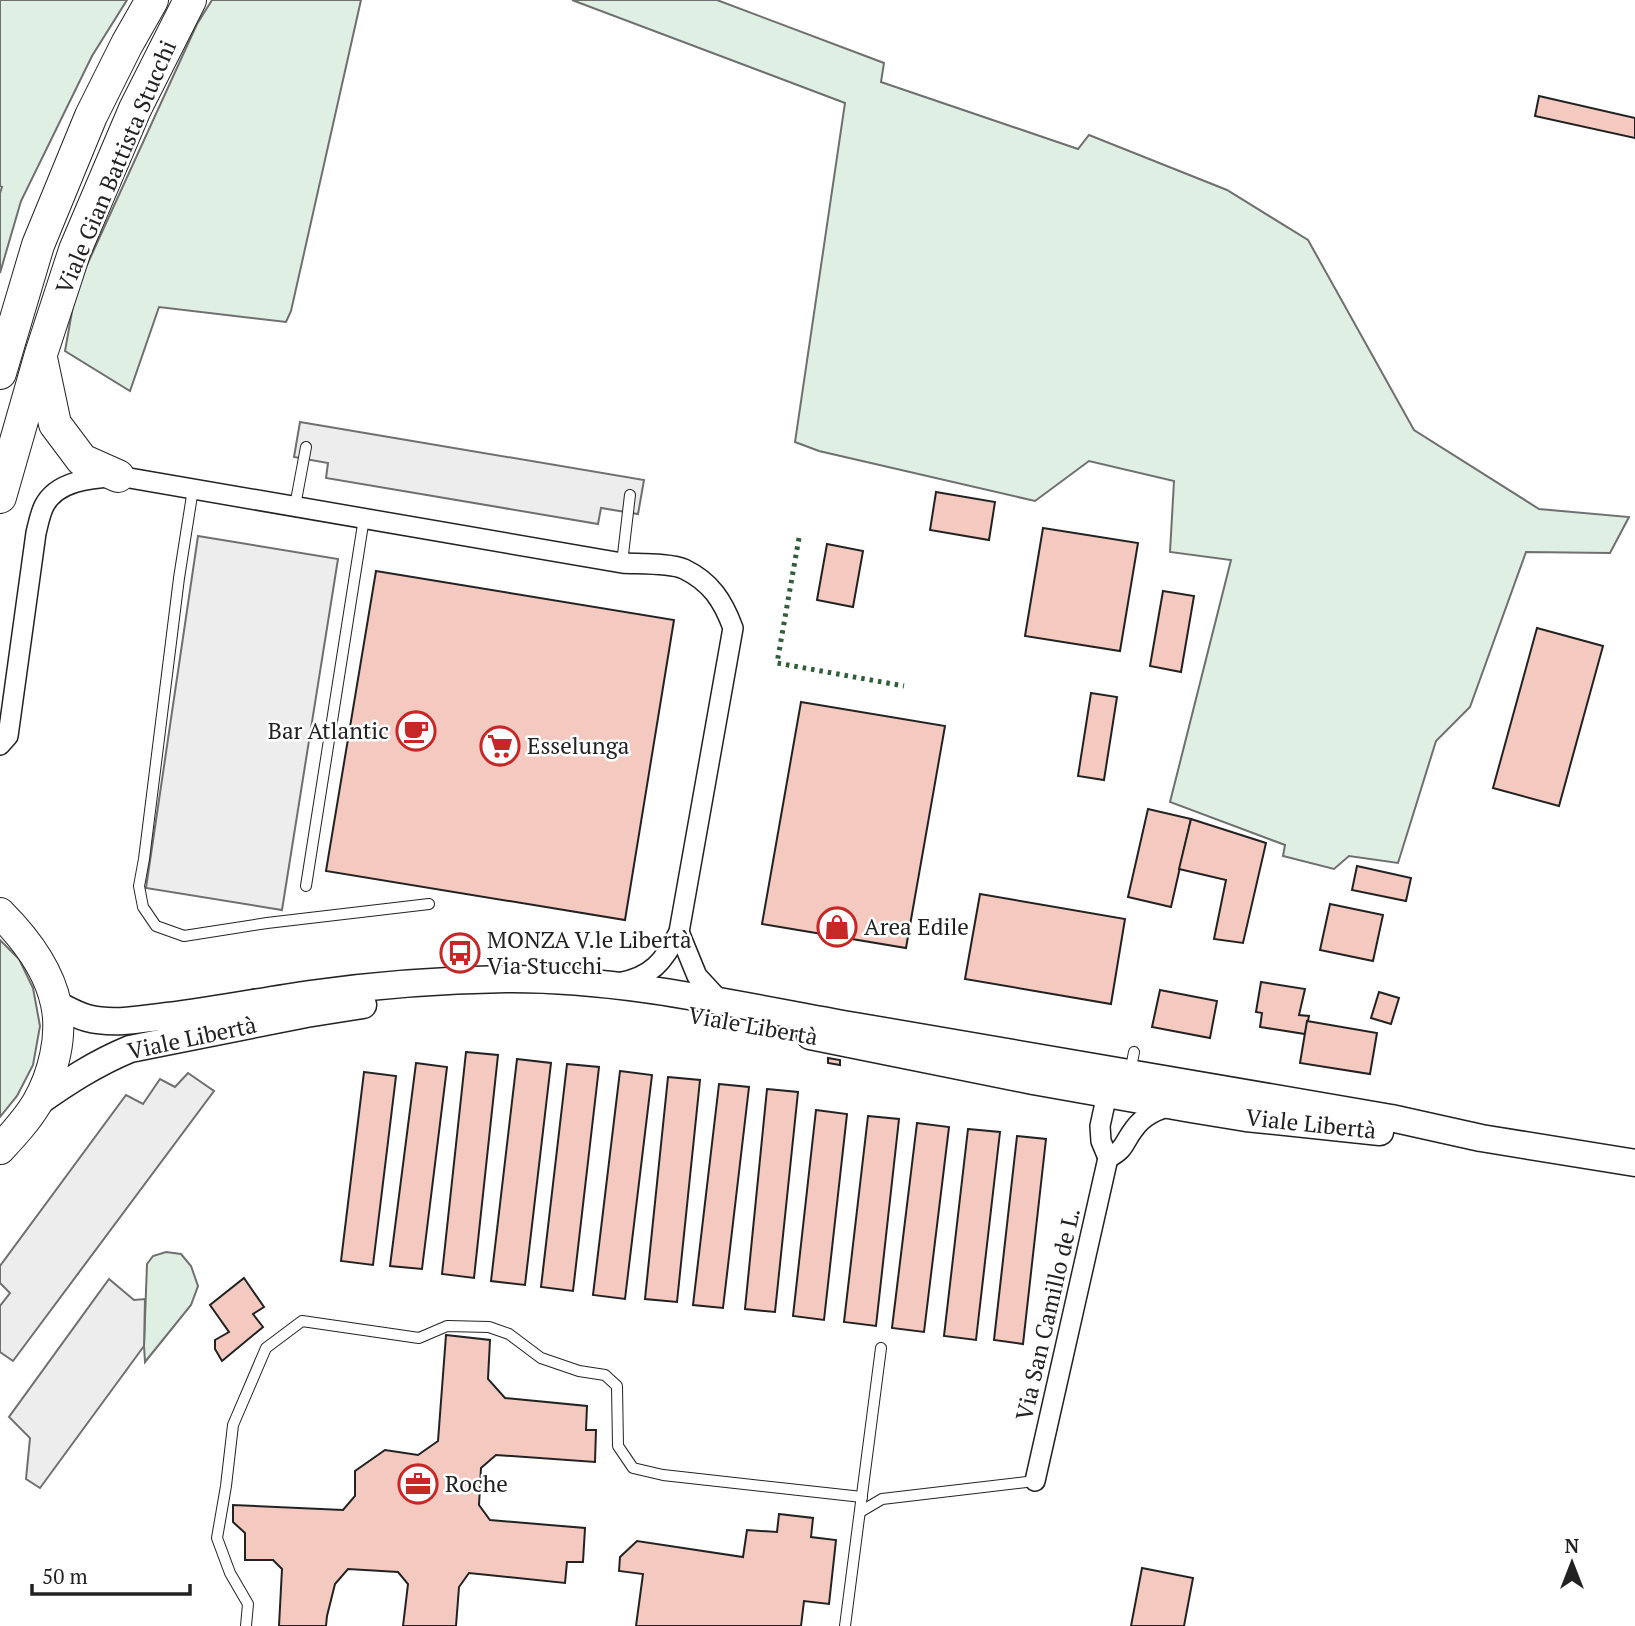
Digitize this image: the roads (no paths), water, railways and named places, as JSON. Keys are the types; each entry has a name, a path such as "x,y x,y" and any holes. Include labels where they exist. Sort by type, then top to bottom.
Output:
{"highway":[{"name":"Viale Gian Battista Stucchi","path":"0,373 38,246 90,116 152,0"},
{"name":"Viale Gian Battista Stucchi","path":"0,497 40,354 81,237 135,109 190,0"},
{"path":"40,354 55,424 82,460 118,476"}],"main road":[{"path":"0,1149 37,1103 50,1073 58,1026 56,1004 50,987 30,947 6,919"},
{"name":"Viale Libertà","path":"56,1004 89,1018 131,1020 369,987 418,983 507,979 609,984 1132,1063 1196,1084 1391,1118 1481,1138"},
{"name":"Viale Libertà","path":"37,1103 107,1058 148,1044 377,1003 511,997 576,998 621,1002 1246,1118 1387,1133 1481,1138"},
{"path":"1481,1138 1635,1163"}],"street":[{"path":"0,745 8,736 36,533 44,505 57,490 87,479 118,476 622,563 682,568 713,588 726,608 733,628 679,932 662,960 647,973 609,984"},
{"path":"0,896 6,919"},
{"path":"679,932 697,975 722,1003"},
{"path":"1107,1094 1100,1126 1101,1141 1108,1158 1121,1151 1139,1122 1161,1108 1173,1106"},
{"name":"Via San Camillo de L.","path":"1035,1481 1108,1158"}],"lane":[{"path":"295,506 306,447"},
{"path":"193,489 139,886 143,907 156,926 184,936 267,923 429,904"},
{"path":"622,563 630,495"},
{"path":"306,886 364,518"},
{"path":"246,1626 248,1604 230,1573 217,1538 233,1424 266,1348 302,1321 419,1338 447,1326 489,1327 509,1334 541,1357 579,1371 605,1376 617,1386 618,1446 633,1468 663,1475 862,1497"},
{"path":"845,1626 881,1348"},
{"path":"860,1512 882,1499 1035,1481"}],"place":[{"name":"Bar Atlantic","path":"416,731"},
{"name":"Esselunga","path":"500,746"},
{"name":"Area Edile","path":"837,927"},
{"name":"MONZA V.le Libertà Via Stucchi","path":"460,953"},
{"name":"Roche","path":"418,1484"}]}
